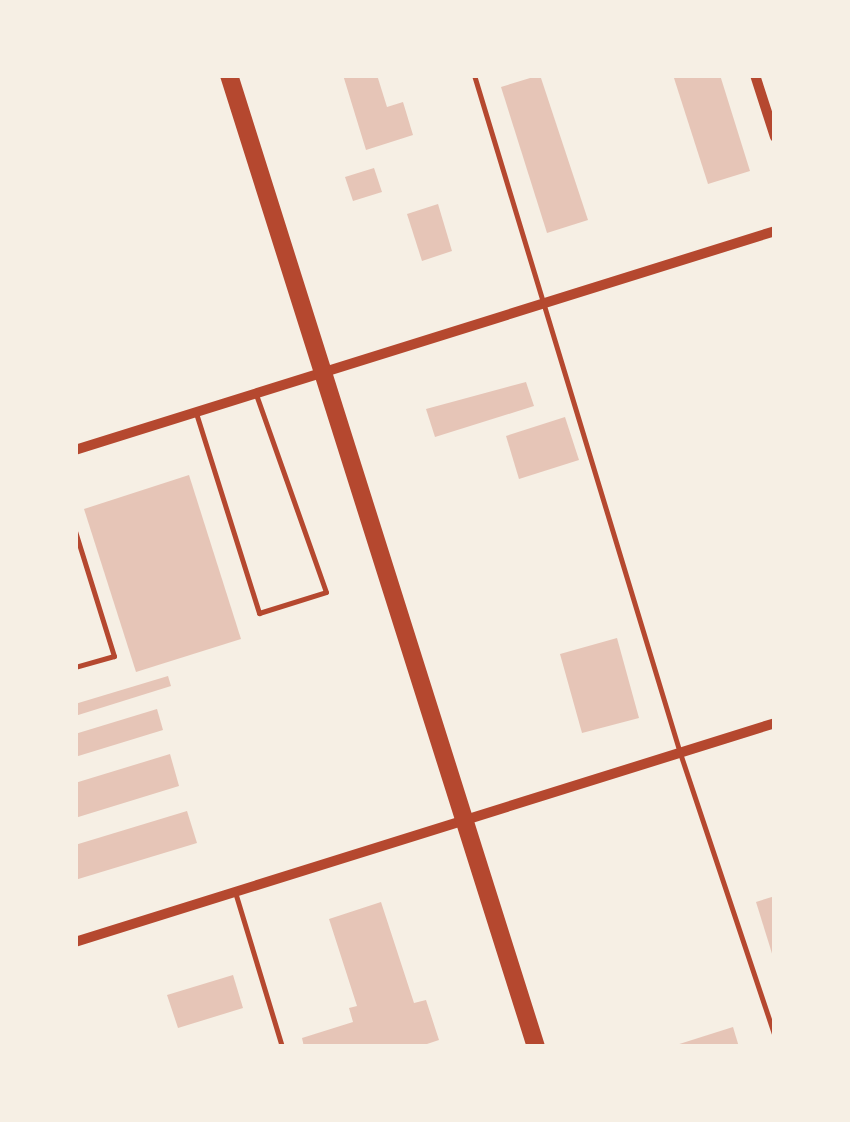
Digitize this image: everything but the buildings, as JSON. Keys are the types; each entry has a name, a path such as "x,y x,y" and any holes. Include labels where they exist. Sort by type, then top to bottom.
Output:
{"main road":[{"path":"230,75 536,1047"}],"street":[{"path":"755,75 775,137"},
{"path":"75,450 775,231"},
{"path":"75,942 775,723"}],"lane":[{"path":"474,75 680,753 775,1037"},
{"path":"196,413 259,613 326,592 256,394"},
{"path":"75,531 114,656 75,668"},
{"path":"235,892 282,1047"}]}
